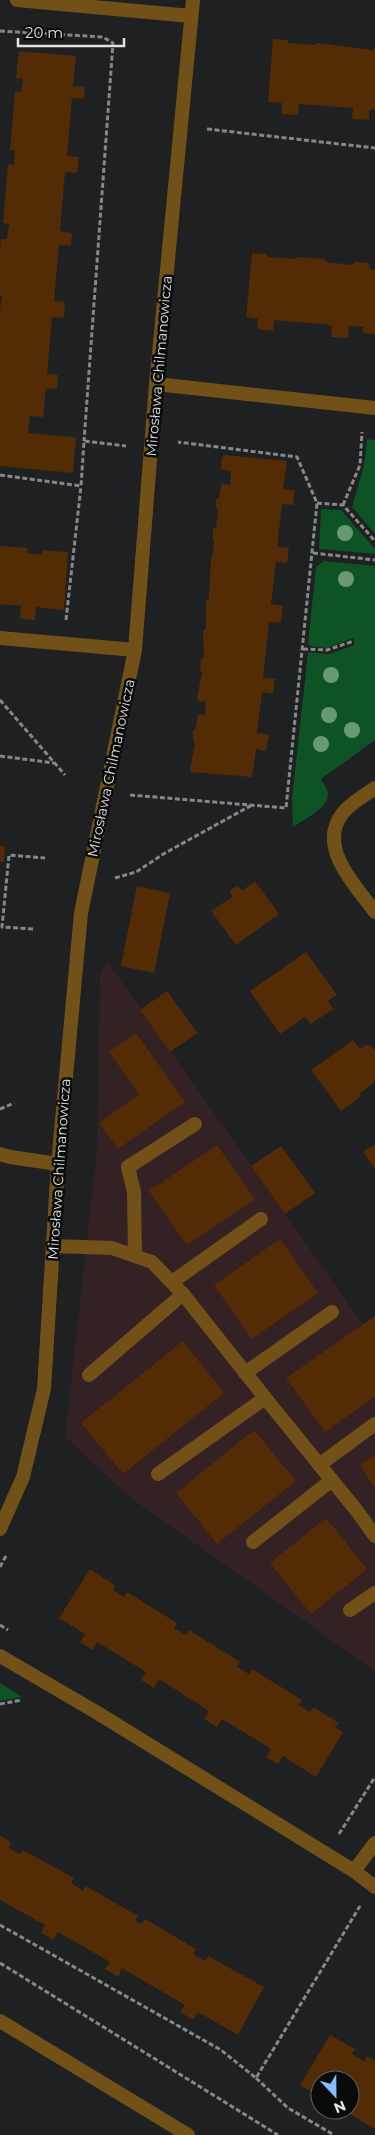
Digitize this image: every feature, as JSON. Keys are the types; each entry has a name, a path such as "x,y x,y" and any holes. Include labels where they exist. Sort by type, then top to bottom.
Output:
{"street":[{"path":"17,0 191,16"},
{"name":"Mirosława Chilmanowicza","path":"0,1529 23,1477 44,1388 58,1164 81,913 135,650 156,384 193,0"},
{"path":"156,384 375,408"},
{"path":"0,638 135,650"},
{"path":"375,788 353,803 342,814 333,840 335,853 375,912"},
{"path":"135,1256 134,1192 128,1167 195,1124"},
{"path":"0,1154 58,1164"},
{"path":"172,1282 261,1219"},
{"path":"52,1246 112,1248 152,1262 183,1294 375,1536"},
{"path":"89,1376 183,1294"},
{"path":"245,1373 332,1312"},
{"path":"158,1474 265,1398"},
{"path":"319,1465 375,1424"},
{"path":"253,1542 332,1480"},
{"path":"350,1610 375,1594"},
{"path":"0,1656 354,1871 375,1887"},
{"path":"354,1871 375,1843"},
{"path":"0,2021 188,2135"}],"path":[{"path":"0,31 102,37 112,43 81,486 66,623"},
{"path":"206,128 375,148"},
{"path":"84,441 129,447"},
{"path":"343,505 360,465 362,441"},
{"path":"129,795 286,808 317,503 297,457 177,442"},
{"path":"0,475 81,486"},
{"path":"317,503 343,505 375,541"},
{"path":"313,554 375,560"},
{"path":"303,649 327,650 354,641"},
{"path":"0,700 65,775"},
{"path":"0,756 54,763"},
{"path":"112,879 136,872 165,853 252,805"},
{"path":"33,929 2,926 9,855 46,858"},
{"path":"0,1109 14,1103"},
{"path":"0,1704 26,1699"},
{"path":"339,1834 375,1777"},
{"path":"256,2078 363,1899 339,1834 331,1829"},
{"path":"0,1925 221,2050 256,2078 288,2108 334,2135"},
{"path":"0,1963 278,2135"}],"shaded area":[{"path":"107,961 375,1342 375,1671 131,1498 65,1437 97,1151 100,975"}],"green space":[{"path":"367,439 375,440 375,534 352,507 364,466"},
{"path":"321,509 341,510 375,549 375,554 319,549"},
{"path":"324,561 375,566 375,740 321,779 328,792 327,799 320,809 293,827 292,799 308,652 329,654 354,645 354,638 327,648 310,646 308,643 316,567"},
{"path":"0,1683 22,1697 0,1701"}],"building":[{"path":"273,39 287,40 288,43 315,45 318,43 372,50 375,48 375,110 369,110 369,120 352,119 353,108 299,104 298,115 282,114 282,103 268,102"},
{"path":"19,51 76,56 73,86 85,87 84,99 72,98 67,156 79,157 77,173 65,172 60,231 72,233 71,246 59,245 54,301 65,302 64,318 52,317 47,374 58,375 57,389 46,388 43,417 30,416 28,433 76,437 73,473 0,466 0,309 2,296 0,296 0,252 1,239 7,239 9,224 3,223 8,164 14,165 15,150 10,150 15,91 21,92 23,79 16,78"},
{"path":"252,253 266,254 268,257 324,259 326,262 352,265 355,262 369,263 369,269 375,270 375,334 363,333 363,327 349,326 348,338 331,337 332,325 274,320 273,331 257,329 258,319 246,317"},
{"path":"224,455 287,461 283,489 295,490 293,505 282,504 277,547 289,548 287,563 276,562 271,604 283,606 281,623 269,622 263,678 275,679 273,694 262,692 257,733 269,735 266,751 256,749 252,777 191,772 190,769 195,744 193,741 193,730 196,728 198,714 205,715 206,702 197,699 202,672 200,670 201,659 204,657 203,630 206,628 206,601 209,599 211,558 214,542 213,528 216,527 218,510 216,500 219,498 221,484 230,485 231,471 222,470 221,462"},
{"path":"0,546 28,548 27,553 42,555 42,550 68,552 64,610 36,607 35,620 20,619 21,606 0,604"},
{"path":"0,846 5,846 4,862 0,862"},
{"path":"255,881 279,914 236,945 211,911 232,897 230,891 237,886 243,890"},
{"path":"137,886 170,893 154,973 121,966"},
{"path":"306,952 337,995 328,1001 333,1009 311,1024 305,1017 280,1034 250,991"},
{"path":"167,991 197,1033 170,1052 140,1010"},
{"path":"136,1033 185,1102 118,1149 99,1123 139,1094 109,1052"},
{"path":"353,1040 360,1049 366,1045 372,1046 375,1051 375,1082 359,1094 361,1096 341,1111 311,1070"},
{"path":"375,1144 375,1169 363,1152"},
{"path":"217,1145 255,1199 187,1245 149,1191"},
{"path":"281,1146 315,1193 285,1214 251,1166"},
{"path":"280,1239 318,1293 252,1339 214,1285"},
{"path":"375,1316 375,1397 325,1432 286,1378"},
{"path":"183,1341 224,1393 123,1474 81,1423"},
{"path":"254,1430 296,1481 217,1544 176,1493"},
{"path":"375,1455 375,1488 360,1465"},
{"path":"326,1518 367,1569 311,1614 270,1563"},
{"path":"90,1569 115,1585 113,1590 124,1597 127,1592 177,1623 174,1628 186,1635 189,1630 240,1662 237,1667 249,1674 252,1669 302,1700 299,1705 310,1712 314,1707 339,1723 335,1727 343,1732 316,1777 283,1756 278,1764 266,1757 271,1749 222,1719 217,1727 204,1719 209,1711 159,1679 154,1688 141,1680 146,1672 97,1642 93,1650 80,1642 85,1634 59,1618"},
{"path":"0,1835 11,1843 9,1848 20,1854 23,1850 74,1878 71,1883 83,1891 86,1886 138,1916 135,1921 142,1924 145,1919 196,1949 193,1954 205,1961 208,1956 264,1987 238,2035 198,2012 193,2020 180,2012 185,2005 122,1968 118,1977 105,1969 110,1962 58,1932 53,1940 41,1933 45,1925 0,1900"},
{"path":"330,2035 355,2049 352,2054 364,2061 367,2056 375,2061 375,2129 360,2120 360,2070 310,2070 310,2091 300,2085"}]}
